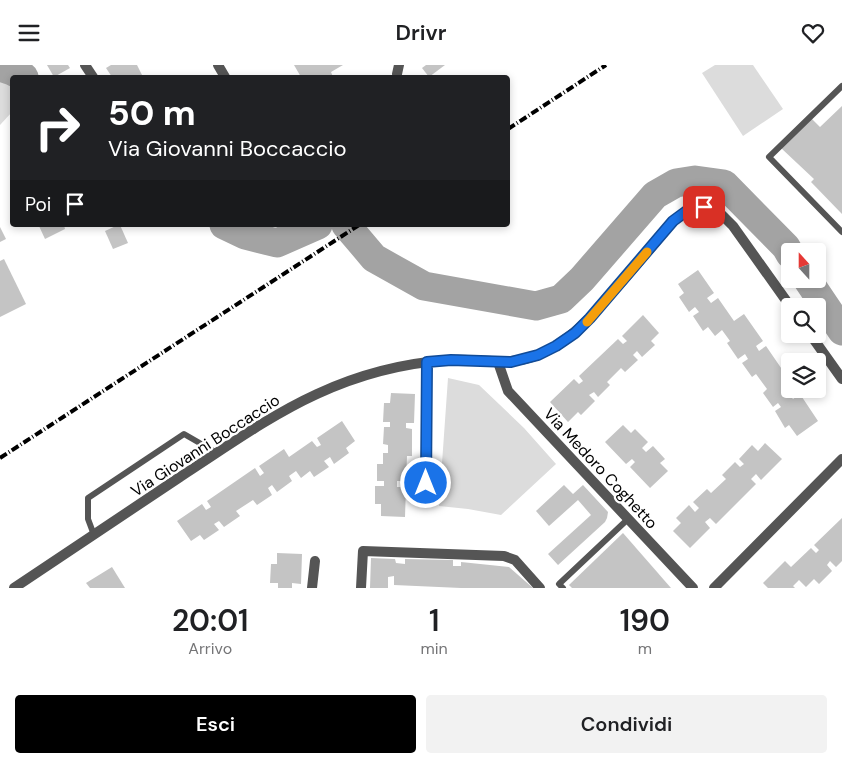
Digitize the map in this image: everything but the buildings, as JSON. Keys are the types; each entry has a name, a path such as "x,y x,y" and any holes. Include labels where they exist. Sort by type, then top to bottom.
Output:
{"street":[{"name":"Via Giovanni Boccaccio","path":"14,588 217,453 287,410 341,383 427,362 451,360 511,362 538,355 556,346 575,333 621,284 673,221 688,210 704,207 719,212 733,226 784,298"},
{"path":"816,343 842,379"},
{"path":"426,483 427,362"},
{"name":"Via Medoro Coghetto","path":"498,362 508,391 692,588"},
{"path":"714,588 842,459"},
{"path":"361,588 363,551 504,556 515,560 540,588"},
{"path":"312,588 315,561"}],"lane":[{"path":"842,86 769,157 842,232"},
{"path":"94,535 88,519 88,498 184,434 217,453"},
{"path":"563,588 560,584 628,519"}],"shaded area":[{"path":"715,65 753,65 783,109 743,136 702,73"},
{"path":"0,80 10,84 10,114 0,125"},
{"path":"448,378 479,385 524,428 556,464 501,515 439,506"}],"waterway":[{"path":"0,67 20,75"},
{"path":"348,227 374,258 424,286 536,306 561,299 582,279 655,195 676,183 695,180 724,184 782,243"},
{"path":"228,227 245,235 277,243 313,227"},
{"path":"813,288 842,331"}],"railway":[{"path":"510,128 606,65"},
{"path":"0,458 356,227"}],"slow traffic":[{"path":"587,322 647,252"}],"route":[{"path":"426,483 427,362 451,360 511,362 538,355 556,346 575,333 590,318 673,221 688,210 704,207"}]}
